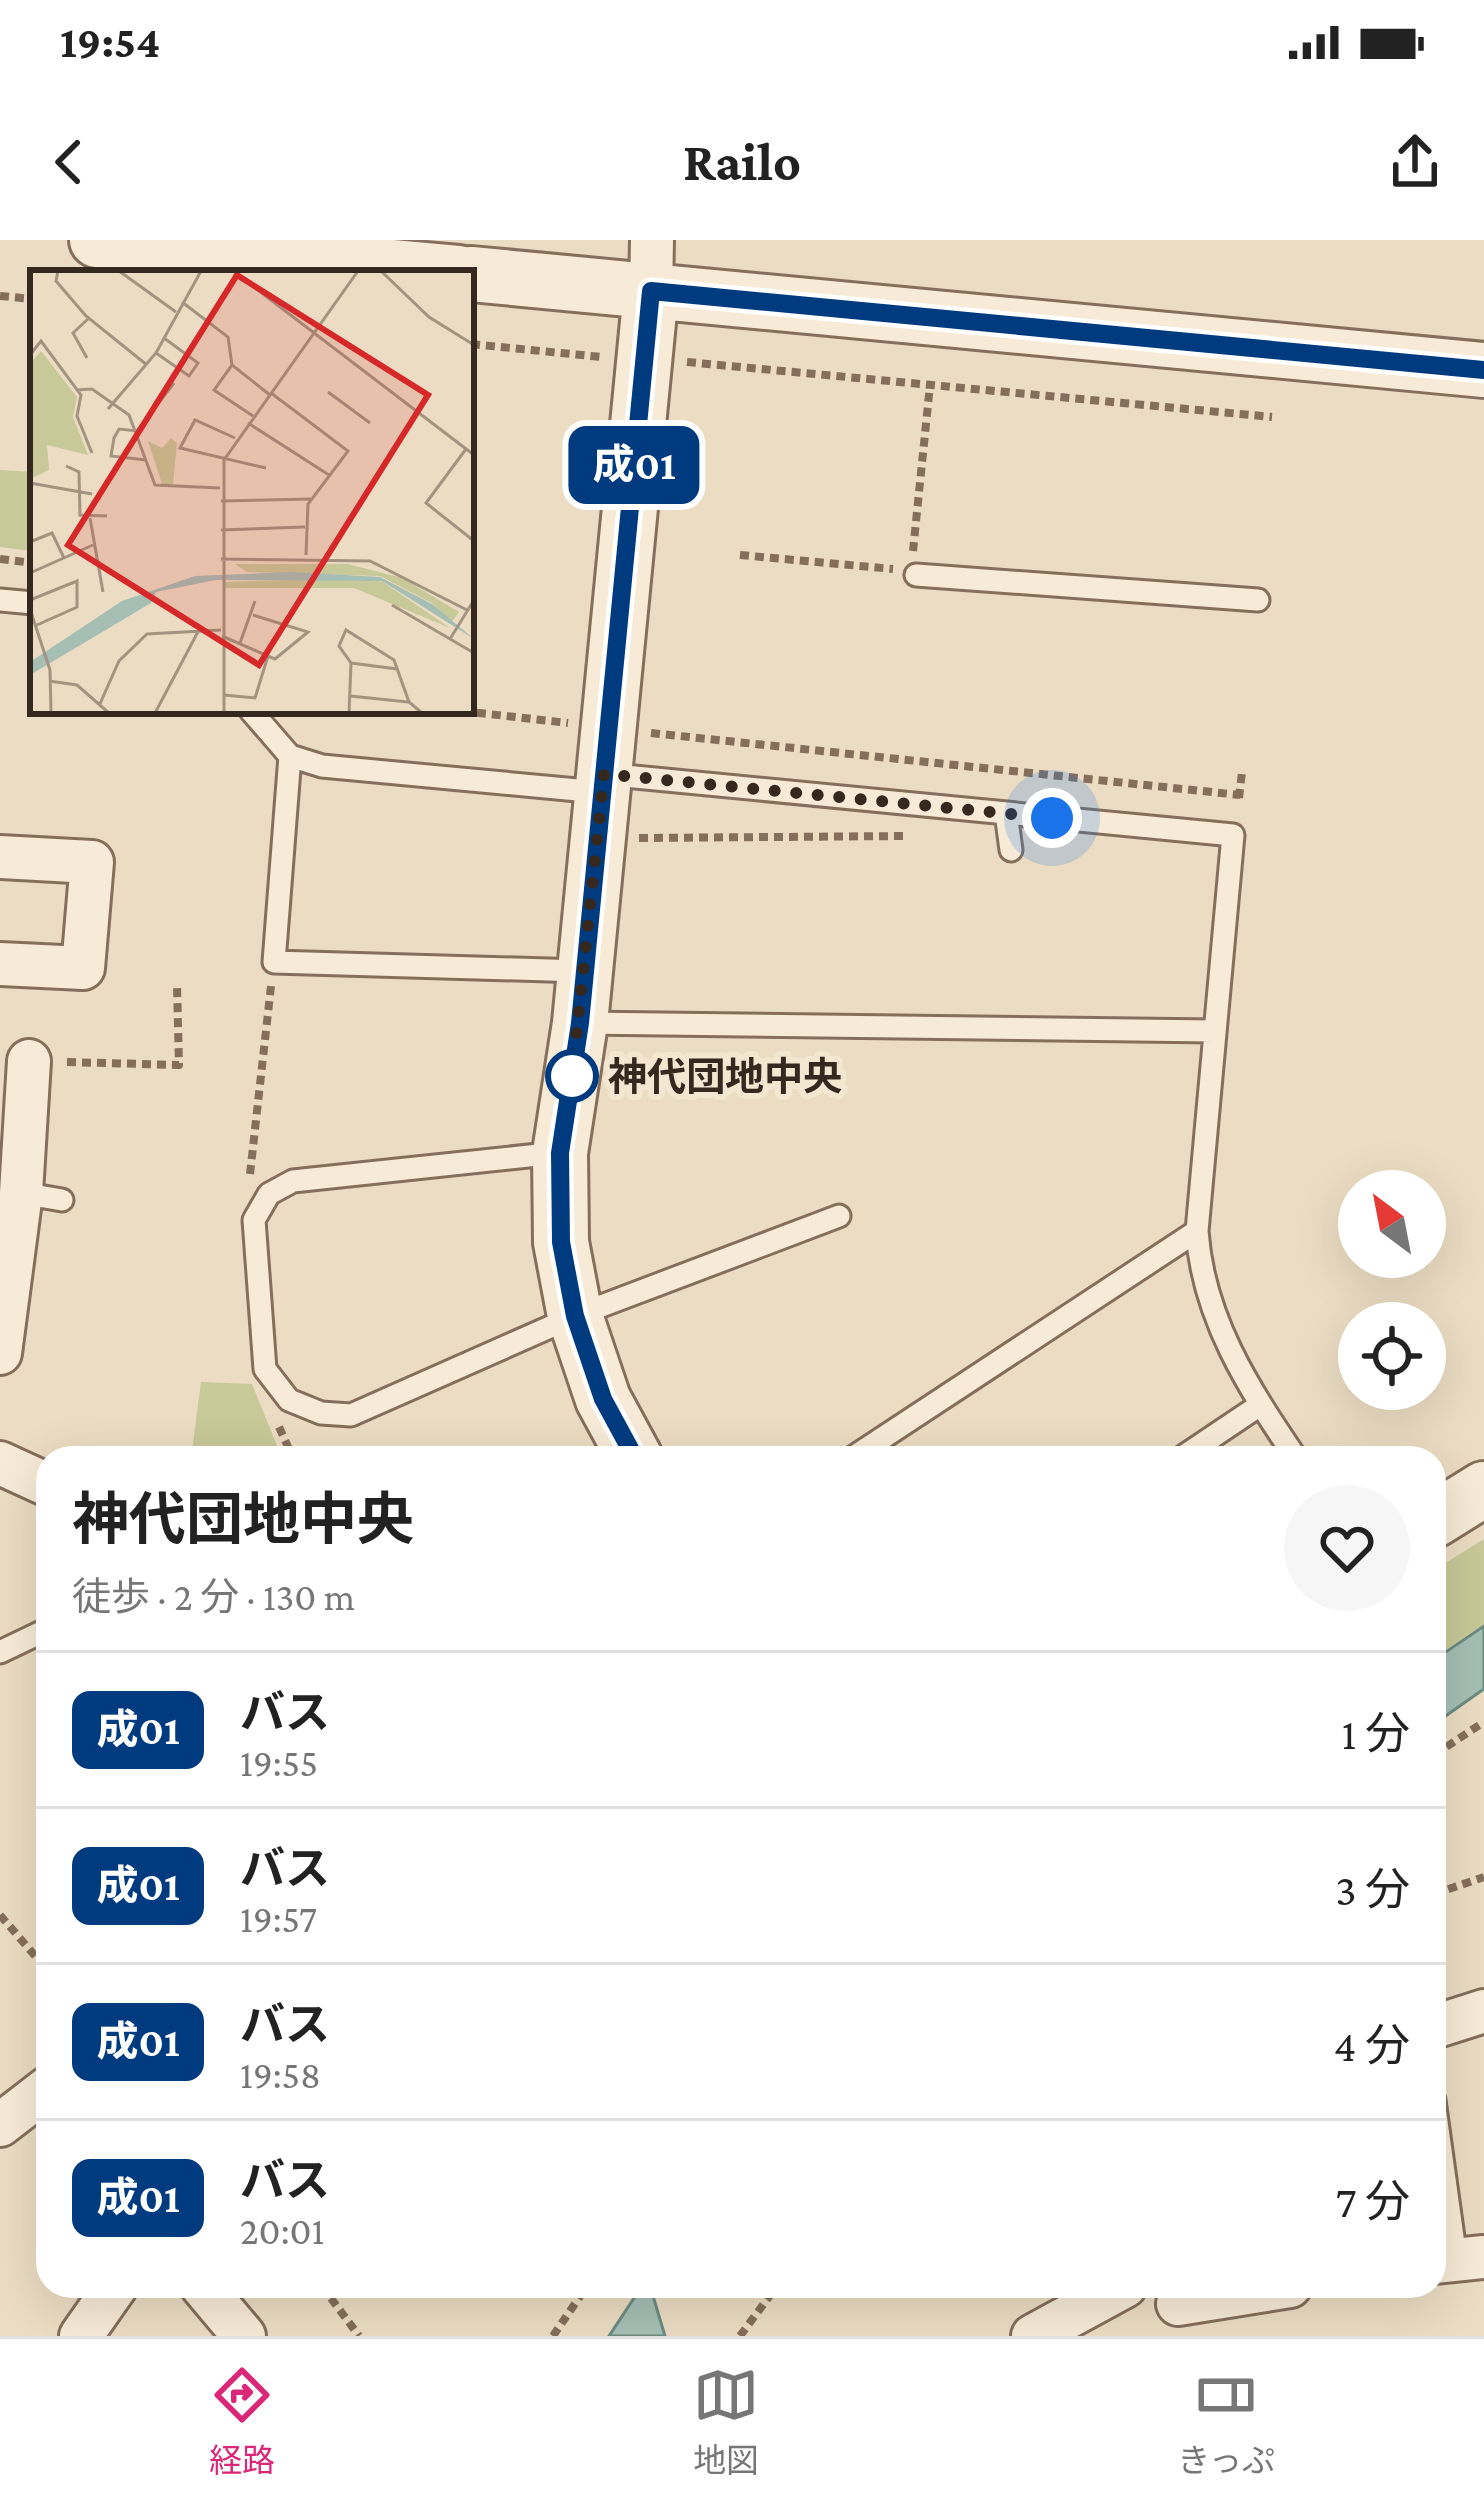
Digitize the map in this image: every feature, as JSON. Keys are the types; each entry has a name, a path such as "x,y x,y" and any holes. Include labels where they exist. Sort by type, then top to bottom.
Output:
{"street":[{"path":"98,240 425,270"},
{"path":"474,274 651,265 1484,370"},
{"path":"628,1446 603,1399 575,1316 561,1242 560,1153 614,784 651,265"},
{"path":"0,856 92,862 83,968 0,964"},
{"path":"0,1353 41,1197 29,1061"},
{"path":"0,1463 36,1480"},
{"path":"1446,1513 1484,1490"},
{"path":"1446,2023 1484,2011"},
{"path":"81,2336 108,2298"},
{"path":"212,2298 244,2336"},
{"path":"1033,2336 1103,2298"},
{"path":"1180,2309 1233,2298"}],"lane":[{"path":"916,574 1258,600"},
{"path":"0,600 30,603"},
{"path":"254,714 290,756 322,766 1006,813 1233,835 1197,1231 1199,1270 1216,1324 1288,1446"},
{"path":"290,756 274,962 581,997 1214,1031"},
{"path":"1006,813 1011,850"},
{"path":"560,1153 293,1181 269,1194 254,1220 266,1369 289,1400 321,1414 351,1414 575,1316 839,1216"},
{"path":"870,1446 1197,1231"},
{"path":"1199,1446 1260,1405"},
{"path":"0,1652 36,1635"},
{"path":"1446,2180 1458,2259"}],"path":[{"path":"0,296 30,299"},
{"path":"474,344 620,358"},
{"path":"668,361 1272,417"},
{"path":"740,555 911,571 930,385"},
{"path":"0,560 30,562"},
{"path":"474,712 573,723"},
{"path":"614,784 1240,795"},
{"path":"614,784 917,836"},
{"path":"29,1061 178,1065 177,986"},
{"path":"1446,1747 1484,1722"},
{"path":"1446,1890 1484,1877"},
{"path":"0,1915 36,1957"},
{"path":"331,2298 359,2336"},
{"path":"553,2336 579,2298"},
{"path":"740,2336 768,2298"}],"green space":[{"path":"0,470 30,472 30,551 0,547"},
{"path":"201,1382 252,1384 277,1446 193,1446"},
{"path":"1484,1539 1484,1624 1446,1650 1446,1563"}],"shaded area":[{"path":"1484,1626 1484,1689 1446,1716 1446,1652"},
{"path":"634,2298 654,2298 665,2336 609,2336"}],"bus line":[{"name":"成01","path":"628,1446 603,1399 575,1316 561,1242 560,1153 580,1023 581,971 651,291 1484,370"}],"place":[{"name":"神代団地中央","path":"572,1076"}],"route":[{"path":"572,1076 604,774 1052,818"}]}
